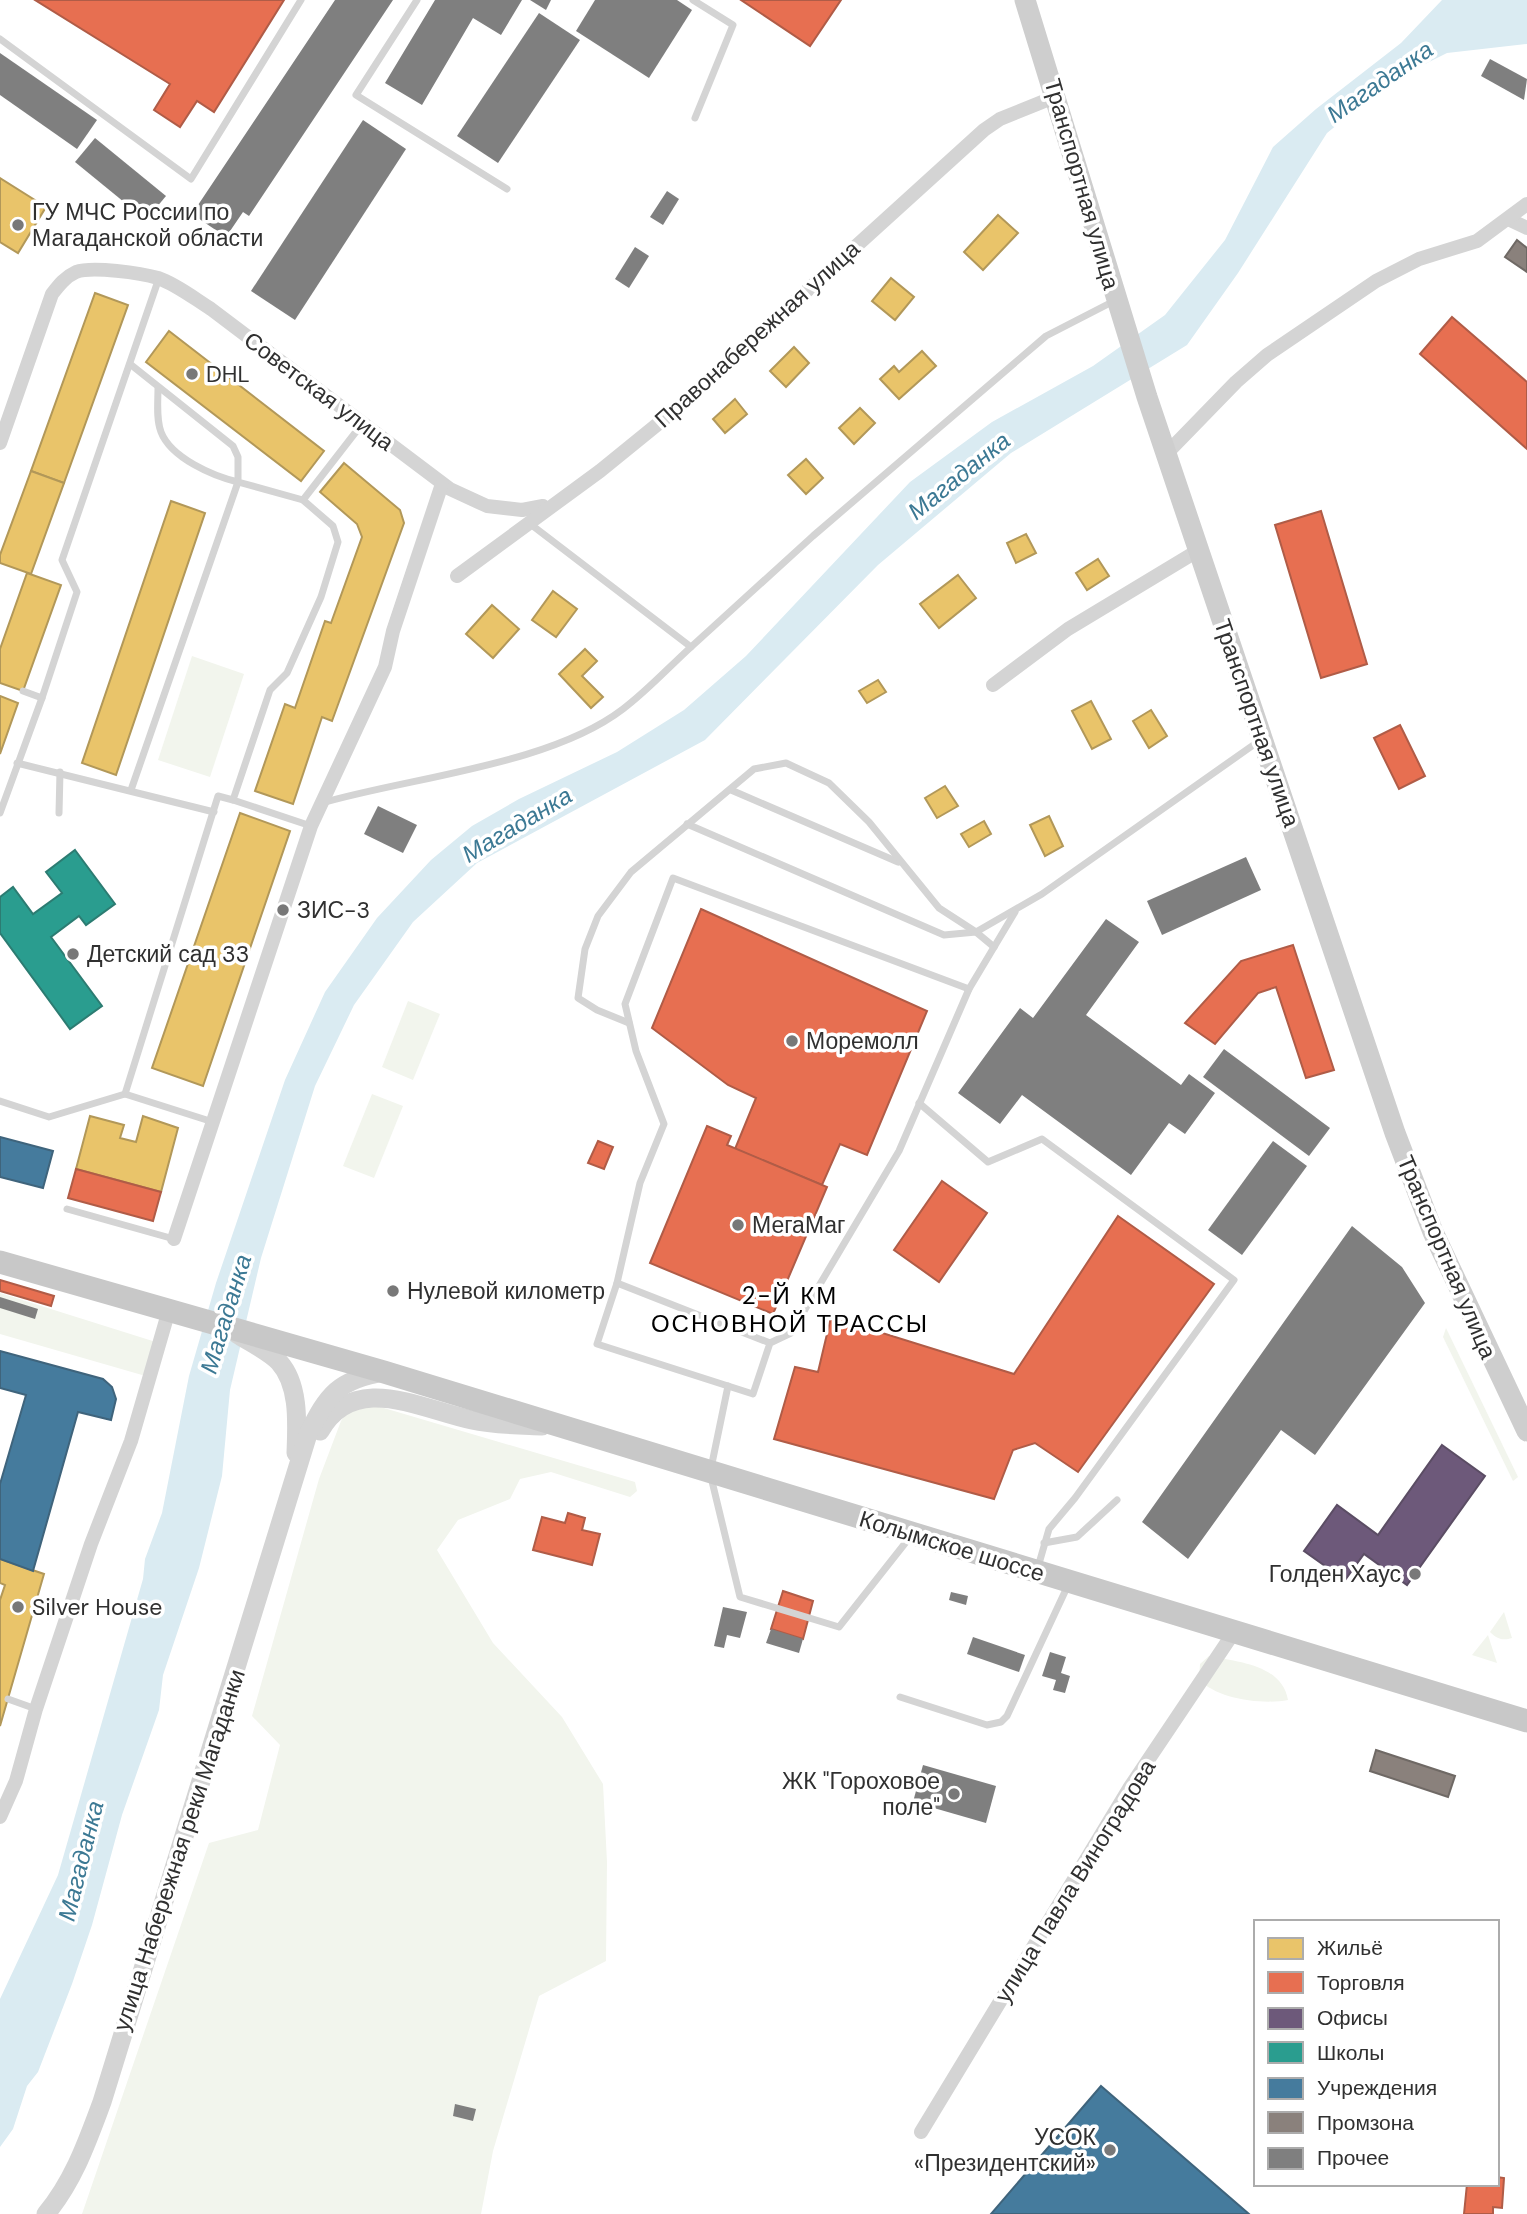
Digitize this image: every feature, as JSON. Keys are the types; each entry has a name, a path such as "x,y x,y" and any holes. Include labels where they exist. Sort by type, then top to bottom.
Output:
{"main road":[{"name":"Транспортная улица","path":"1025,0 1057,96 1147,397 1413,1186 1527,1431"},
{"name":"Колымское шоссе","path":"0,1262 225,1326 275,1350 384,1372 710,1474 1525,1719"}],"street":[{"name":"Правонабережная улица","path":"457,576 557,499 600,471 680,406 984,130 1000,119 1057,96"},
{"path":"1166,454 1236,382 1268,355 1376,281 1419,260 1477,241 1527,204"},
{"path":"1508,219 1527,228"},
{"name":"Советская улица","path":"0,443 52,294 64,279 78,271 95,270 159,278 211,309 442,484 468,499 507,510 533,509 557,499"},
{"path":"174,1239 311,826 385,667 393,631 442,484"},
{"path":"993,685 1069,629 1199,550"},
{"path":"0,1817 16,1781 36,1709 91,1544 131,1441 174,1312"},
{"path":"275,1350 289,1379 297,1416 296,1479"},
{"path":"296,1479 308,1434 329,1397 350,1380 384,1372"},
{"path":"296,1479 325,1421 343,1405 363,1397 380,1396 475,1421 567,1428"},
{"name":"улица Набережная реки Магаданки","path":"46,2214 68,2185 102,2102 124,2024 296,1479"},
{"name":"улица Павла Виноградова","path":"921,2132 1130,1787 1234,1632"}],"lane":[{"path":"0,39 191,179 302,0"},
{"path":"417,0 356,94 507,188"},
{"path":"693,0 733,25 695,118"},
{"path":"0,813 77,592 62,560 159,278"},
{"path":"322,803 375,788 527,755 574,736 622,710 813,536 1046,336 1120,310"},
{"path":"130,365 233,446 238,457 238,482 131,790"},
{"path":"158,388 158,419 165,441 207,474 303,500 333,526 338,542 321,597 287,673 270,690 233,800"},
{"path":"303,500 362,424"},
{"path":"528,522 691,648"},
{"path":"23,691 42,698"},
{"path":"687,824 944,935 976,932 1017,910 1262,738"},
{"path":"629,1023 597,1010 578,998 585,949 598,916 631,872 754,769 786,763 829,783 869,822 939,908 994,947"},
{"path":"17,764 60,772 214,812"},
{"path":"59,813 60,772"},
{"path":"732,790 901,864"},
{"path":"125,1094 218,796 311,826"},
{"path":"969,989 673,878 625,1004 636,1051 663,1124 640,1183 617,1283 597,1344 752,1394 770,1343 791,1333 899,1151 969,989 1017,910"},
{"path":"0,1101 49,1117 125,1094 213,1122"},
{"path":"919,1103 988,1162 1042,1139 1234,1280 1075,1498 1049,1529 1037,1571"},
{"path":"66,1209 174,1239"},
{"path":"617,1283 770,1343"},
{"path":"728,1386 710,1474 740,1597 839,1627 913,1534"},
{"path":"1044,1542 1077,1537 1117,1500"},
{"path":"900,1698 987,1725 1001,1722 1007,1716 1069,1583"},
{"path":"8,1699 36,1709"}],"shaded area":[{"path":"192,656 244,674 210,777 158,760"},
{"path":"408,1001 440,1014 413,1080 382,1067"},
{"path":"372,1094 403,1106 374,1178 343,1166"},
{"path":"0,1293 159,1343 149,1377 0,1334"},
{"path":"1446,1328 1518,1477 1513,1481 1443,1337"},
{"path":"367,1403 635,1482 637,1491 630,1497 551,1472 520,1479 510,1499 458,1520 437,1550 493,1643 562,1717 603,1784 607,1862 606,1961 539,1996 493,2151 481,2214 82,2214 209,1843 258,1830 280,1745 252,1716 319,1479 341,1421 347,1412"},
{"path":"1504,1612 1512,1638 1498,1638 1490,1632"},
{"path":"1488,1635 1497,1663 1472,1655"},
{"path":"1209,1656 1246,1663 1268,1672 1284,1688 1288,1700 1266,1702 1240,1699 1207,1686 1199,1679 1200,1664"}],"water":[{"name":"Магаданка","path":"1442,0 1527,0 1527,44 1447,53 1391,81 1327,133 1238,273 1187,345 1011,453 878,565 705,740 477,863 413,922 354,1005 315,1086 261,1258 230,1390 222,1476 199,1568 163,1675 159,1710 122,1815 92,1925 72,1984 38,2072 27,2086 13,2129 0,2147 0,1999 58,1875 143,1579 145,1559 162,1513 189,1376 216,1283 285,1080 325,992 377,918 431,860 472,826 519,799 617,752 684,710 746,656 910,482 992,422 1093,366 1165,315 1225,240 1273,147 1316,109 1401,43"}],"building: Жильё":[{"name":"ГУ МЧС России по Магаданской области","path":"0,178 46,207 18,253 0,242"},
{"path":"998,215 1018,233 983,270 964,252"},
{"path":"891,278 914,297 895,320 872,301"},
{"path":"95,293 128,305 64,483 31,471"},
{"path":"169,331 324,451 301,481 146,362"},
{"path":"794,347 809,363 786,387 770,371"},
{"path":"922,351 936,366 899,399 880,379 894,366 899,372"},
{"path":"735,399 747,414 725,433 713,419"},
{"path":"860,408 875,423 854,444 839,428"},
{"path":"806,459 823,478 806,494 788,475"},
{"path":"344,463 400,510 404,523 332,721 322,717 293,804 255,791 285,704 295,708 325,621 331,623 362,537 357,524 320,492"},
{"path":"31,471 64,483 31,574 0,563 0,555"},
{"path":"171,501 205,513 116,775 82,763"},
{"path":"1026,534 1036,553 1016,563 1007,543"},
{"path":"1098,559 1109,576 1087,590 1076,573"},
{"path":"27,573 61,585 23,691 0,683 0,649"},
{"path":"958,575 976,598 939,628 920,604"},
{"path":"553,591 577,609 556,637 532,620"},
{"path":"492,605 519,629 493,658 466,634"},
{"path":"585,649 597,661 582,676 603,697 591,708 559,674"},
{"path":"878,680 886,692 867,703 859,691"},
{"path":"0,696 18,703 0,754"},
{"path":"1091,701 1111,739 1092,749 1072,711"},
{"path":"1151,710 1167,736 1149,748 1133,721"},
{"path":"945,786 958,806 937,818 925,798"},
{"path":"240,813 290,831 203,1086 152,1068"},
{"path":"1049,816 1063,846 1045,856 1030,825"},
{"path":"984,821 991,834 969,847 961,834"},
{"path":"90,1116 124,1125 120,1138 136,1142 143,1116 178,1128 161,1192 76,1169"},
{"path":"0,1559 44,1574 0,1726 0,1600 5,1585 0,1583"}],"building: Торговля":[{"path":"35,0 284,0 214,112 197,101 180,127 154,110 170,84"},
{"path":"741,0 841,0 810,46"},
{"path":"1452,317 1527,382 1527,449 1420,354"},
{"path":"1321,511 1367,664 1321,678 1275,525"},
{"path":"1400,725 1425,776 1399,789 1374,738"},
{"name":"Моремолл","path":"701,909 927,1011 867,1155 840,1144 822,1185 735,1149 756,1098 728,1085 652,1028"},
{"path":"1293,945 1334,1070 1306,1078 1276,987 1258,993 1215,1044 1185,1023 1241,961"},
{"name":"МегаМаг","path":"707,1126 731,1136 727,1145 827,1187 773,1314 650,1263"},
{"path":"598,1141 613,1147 604,1169 588,1163"},
{"path":"76,1169 161,1192 153,1221 68,1198"},
{"path":"942,1181 987,1213 939,1282 894,1250"},
{"path":"1118,1216 1214,1284 1078,1472 1035,1443 1013,1450 994,1499 774,1439 795,1367 818,1372 831,1317 1014,1374"},
{"path":"0,1280 54,1296 51,1306 0,1291"},
{"path":"568,1513 585,1518 582,1530 600,1534 592,1565 533,1550 542,1517 565,1523"},
{"path":"783,1591 813,1601 803,1639 771,1629"},
{"path":"1499,2177 1504,2178 1502,2208 1493,2207 1493,2214 1464,2214 1467,2186 1499,2186"}],"building: Офисы":[{"path":"1442,1445 1485,1476 1407,1585 1364,1554 1345,1580 1304,1551 1337,1505 1378,1535"}],"building: Школы":[{"path":"75,850 115,904 86,925 79,916 51,937 102,1006 70,1029 0,933 0,897 13,887 33,914 62,893 46,872"}],"building: Учреждения":[{"path":"0,1137 53,1151 43,1188 0,1177"},
{"path":"0,1351 103,1379 112,1387 116,1399 111,1420 78,1412 33,1571 0,1559 0,1484 26,1395 0,1388"},
{"name":"УСОК «Президентский»","path":"1101,2086 1249,2214 991,2214"}],"building: Промзона":[{"path":"1517,240 1527,248 1527,272 1505,257"},
{"path":"1376,1750 1455,1776 1448,1797 1370,1771"}],"building: Прочее":[{"path":"335,0 393,0 249,216 243,212 226,237 192,214"},
{"path":"435,0 522,0 501,35 473,18 422,105 385,83"},
{"path":"530,0 551,0 546,10"},
{"path":"595,0 677,0 692,10 649,78 576,31"},
{"path":"539,13 580,40 498,163 457,136"},
{"path":"0,53 97,120 77,149 0,95"},
{"path":"1490,59 1527,79 1524,100 1481,76"},
{"path":"363,120 406,149 295,320 251,291"},
{"path":"95,138 166,196 146,220 75,162"},
{"path":"667,191 679,199 663,225 650,217"},
{"path":"635,247 649,256 629,288 615,279"},
{"path":"378,806 417,825 403,853 364,834"},
{"path":"1246,857 1261,890 1162,935 1147,901"},
{"path":"1106,919 1139,942 1086,1015 1181,1085 1189,1074 1215,1093 1185,1134 1169,1123 1131,1175 1022,1095 1000,1124 958,1093 1020,1008 1033,1018"},
{"path":"1224,1049 1330,1128 1309,1156 1203,1077"},
{"path":"1273,1141 1307,1166 1242,1255 1208,1230"},
{"path":"1352,1226 1402,1267 1425,1303 1315,1455 1281,1430 1188,1559 1142,1522"},
{"path":"0,1297 38,1309 35,1319 0,1308"},
{"path":"951,1592 968,1596 966,1605 949,1600"},
{"path":"723,1607 747,1612 740,1638 727,1635 724,1648 714,1646"},
{"path":"771,1629 803,1639 799,1653 766,1643"},
{"path":"973,1637 1025,1655 1019,1672 967,1654"},
{"path":"1050,1652 1066,1657 1061,1673 1070,1676 1065,1693 1053,1690 1056,1680 1042,1676"},
{"name":"ЖК \"Гороховое поле\"","path":"923,1765 996,1786 986,1823 913,1802"},
{"path":"455,2104 476,2109 473,2121 453,2116"}],"place":[{"name":"ГУ МЧС России по Магаданской области","path":"18,225"},
{"name":"DHL","path":"192,374"},
{"name":"ЗИС-3","path":"283,910"},
{"name":"Детский сад 33","path":"73,954"},
{"name":"Моремолл","path":"792,1041"},
{"name":"МегаМаг","path":"738,1225"},
{"name":"Нулевой километр","path":"393,1291"},
{"name":"Голден Хаус","path":"1415,1574"},
{"name":"Silver House","path":"18,1607"},
{"name":"ЖК \"Гороховое поле\"","path":"954,1794"},
{"name":"УСОК «Президентский»","path":"1110,2150"}],"district":[{"name":"2-Й КМ ОСНОВНОЙ ТРАССЫ","path":"790,1310"}]}
